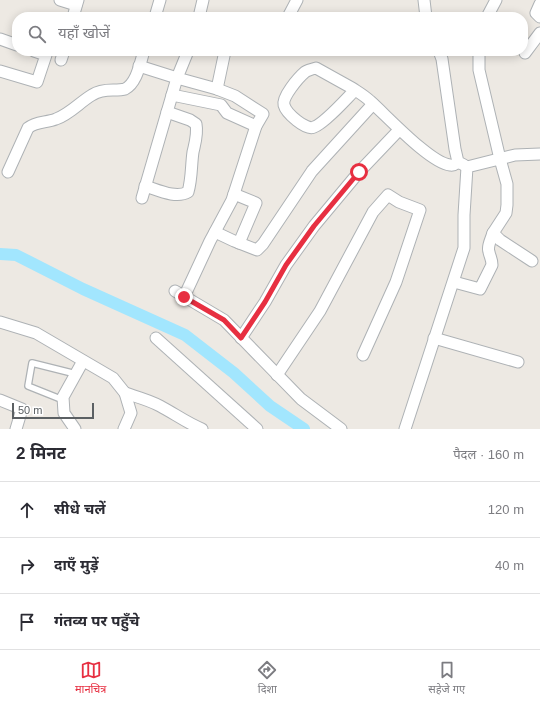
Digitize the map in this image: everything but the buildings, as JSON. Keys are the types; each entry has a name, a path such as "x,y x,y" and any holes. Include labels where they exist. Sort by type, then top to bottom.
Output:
{"street":[{"path":"60,0 77,3"},
{"path":"156,12 160,0"},
{"path":"200,12 203,0"},
{"path":"291,12 297,0"},
{"path":"424,0 425,12"},
{"path":"490,12 496,0"},
{"path":"540,4 536,13 540,17"},
{"path":"528,49 540,33"},
{"path":"0,39 12,43"},
{"path":"0,71 37,82 46,56"},
{"path":"8,172 28,128 34,123 48,122 57,119 93,94 102,91 125,89 132,82 142,56"},
{"path":"142,198 177,78 186,56"},
{"path":"217,89 224,56"},
{"path":"405,429 464,248 463,164 455,149 441,56"},
{"path":"454,282 480,289 492,265 488,248 493,233 506,214 507,205 507,184 479,70 479,56"},
{"path":"139,66 217,89 235,96 263,114 256,126 232,200 180,294 224,320 301,399 341,429"},
{"path":"355,90 314,128 308,128 301,124 288,112 284,106 284,99 295,83 305,72 316,68 355,90 373,104 399,130 436,159 451,165 500,159 516,155 540,154"},
{"path":"172,95 221,105 227,113 256,126"},
{"path":"215,232 239,244 257,250 263,244 312,171 373,104"},
{"path":"145,186 176,195 188,192 192,176 193,153 197,130 196,124 190,120 167,112"},
{"path":"241,338 265,302 286,265 314,226 359,172 399,130"},
{"path":"234,194 256,203 239,244"},
{"path":"277,375 320,311 373,212 388,195 399,202 420,210 396,282 363,355"},
{"path":"493,233 500,240 532,261"},
{"path":"0,322 36,333 113,378 125,393 131,413 124,429"},
{"path":"156,338 257,429"},
{"path":"434,338 518,362"},
{"path":"75,429 64,413 63,400 83,361"},
{"path":"125,393 162,407 189,424 202,429"},
{"path":"0,400 22,409 16,429"}],"lane":[{"path":"63,400 28,386 32,363 76,374"}],"waterway":[{"path":"0,254 16,255 83,289 185,335 234,373 270,406 304,429"}],"route":[{"path":"184,297 224,320 241,338 265,302 286,265 314,226 359,172"}]}
